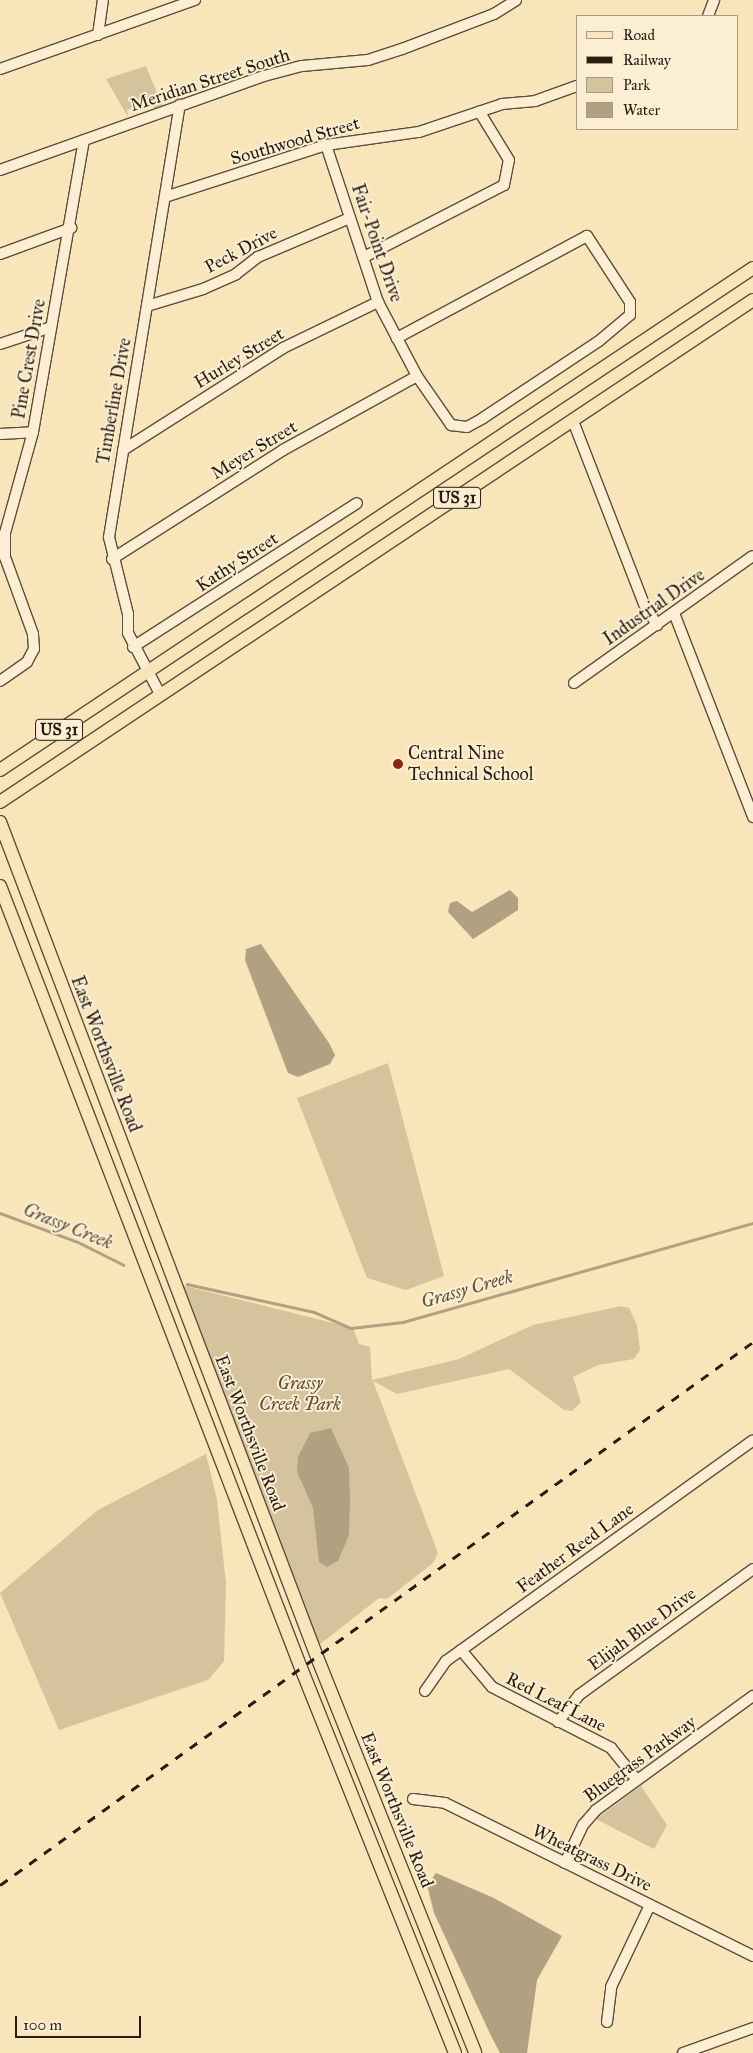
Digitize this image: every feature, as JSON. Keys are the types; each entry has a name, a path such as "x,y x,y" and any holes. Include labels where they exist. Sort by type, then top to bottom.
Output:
{"main road":[{"name":"US 31","path":"0,770 753,268"},
{"name":"US 31","path":"0,802 753,300"},
{"name":"East Worthsville Road","path":"0,822 317,1657 475,2053"},
{"name":"East Worthsville Road","path":"0,886 455,2053"}],"street":[{"path":"98,35 103,0"},
{"path":"0,69 195,0"},
{"name":"Meridian Street South","path":"0,170 180,105 302,66 368,60 443,35 516,0"},
{"name":"Southwood Street","path":"168,196 326,145 419,132 479,111 549,97 576,86"},
{"name":"Timberline Drive","path":"160,694 133,647 112,559 111,516 168,196 180,105"},
{"path":"366,256 495,191 508,175 509,160 479,111"},
{"name":"Pine Crest Drive","path":"0,681 27,662 34,649 33,634 5,557 7,525 33,432 51,327 71,228 84,140"},
{"name":"Fair-Point Drive","path":"326,145 350,218 366,256 378,302 417,376"},
{"name":"Peck Drive","path":"147,306 203,288 236,274 258,257 350,218"},
{"path":"0,254 71,228"},
{"path":"397,338 587,236 630,302 630,315 620,326 467,427 451,425 417,376"},
{"name":"Hurley Street","path":"123,450 283,348 378,302"},
{"path":"0,344 51,327"},
{"name":"Meyer Street","path":"112,559 283,450 417,376"},
{"path":"573,421 644,604 657,625"},
{"path":"0,434 33,432"},
{"name":"Kathy Street","path":"133,647 357,503"},
{"name":"Industrial Drive","path":"574,683 753,556"},
{"path":"674,613 753,817"},
{"name":"Feather Reed Lane","path":"425,1691 439,1668 461,1650 753,1440"},
{"name":"Elijah Blue Drive","path":"558,1722 578,1695 753,1569"},
{"name":"Red Leaf Lane","path":"461,1650 492,1687 611,1748 637,1780"},
{"name":"Bluegrass Parkway","path":"565,1863 590,1816 753,1696"},
{"name":"Wheatgrass Drive","path":"413,1800 445,1803 753,1956"},
{"path":"607,2022 611,1987 650,1905"},
{"path":"683,2053 753,2028"}],"green space":[{"path":"146,66 163,107 154,108 151,101 127,110 128,117 106,79"},
{"path":"388,1063 444,1276 406,1290 367,1278 297,1098"},
{"name":"Grassy Creek Park","path":"181,1285 353,1328 359,1344 370,1347 372,1380 459,1359 533,1325 621,1306 629,1308 637,1325 640,1350 634,1359 598,1365 573,1377 581,1402 572,1411 564,1410 509,1369 397,1394 373,1381 438,1553 433,1563 387,1599 379,1598 319,1645"},
{"path":"206,1454 217,1500 226,1584 224,1661 208,1680 59,1730 0,1593 98,1510"},
{"path":"641,1786 667,1825 654,1849 596,1819"}],"water":[{"path":"510,890 518,898 518,910 473,939 448,912 450,903 457,901 472,912"},
{"path":"261,944 329,1043 335,1055 330,1064 298,1077 288,1073 245,960 246,949"},
{"path":"331,1428 349,1468 349,1535 338,1561 327,1567 319,1562 313,1508 297,1472 298,1457 310,1433"},
{"path":"436,1873 494,1898 562,1936 537,1980 527,2053 500,2053 492,2038 434,1913 427,1885"}],"waterway":[{"name":"Grassy Creek","path":"0,1213 78,1242 124,1265"},
{"name":"Grassy Creek","path":"187,1284 314,1312 351,1328 403,1322 753,1223"}],"railway":[{"path":"0,1885 753,1342"}],"place":[{"name":"Central Nine Technical School","path":"398,764"}]}
